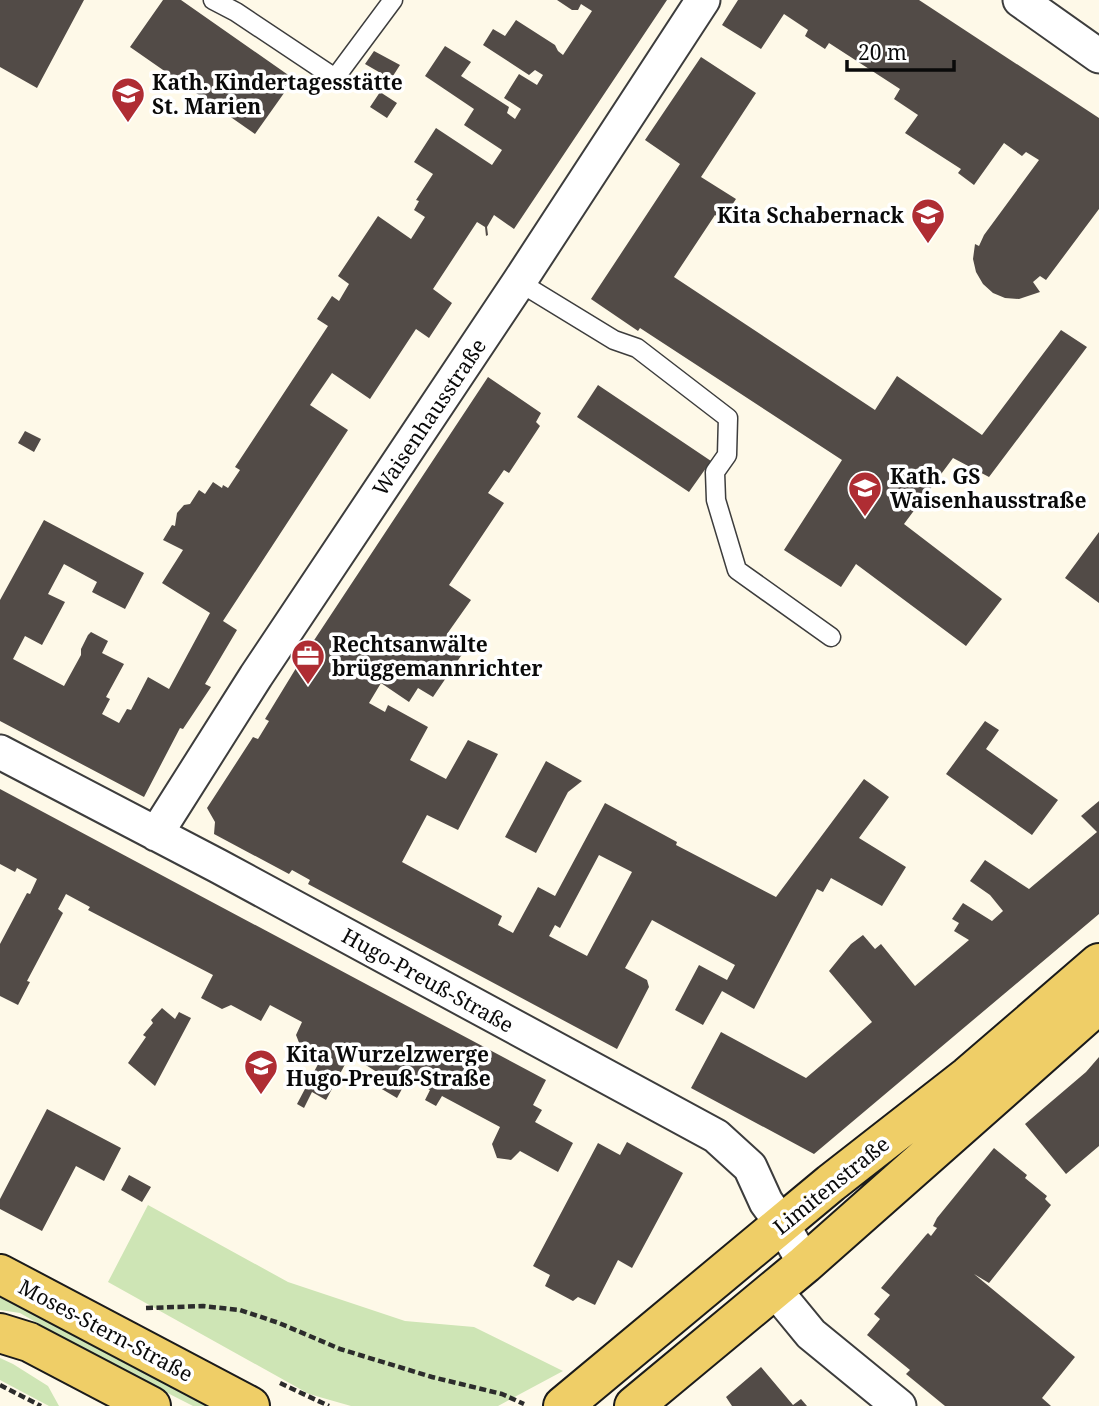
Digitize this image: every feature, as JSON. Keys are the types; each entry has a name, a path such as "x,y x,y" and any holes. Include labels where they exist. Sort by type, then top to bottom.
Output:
{"main road":[{"name":"Limitenstraße","path":"563,1406 831,1182 968,1076 1099,963"},
{"name":"Limitenstraße","path":"634,1406 805,1264 1099,1004"},
{"name":"Moses-Stern-Straße","path":"0,1274 250,1406"},
{"path":"0,1333 29,1342 151,1406"}],"street":[{"name":"Waisenhausstraße","path":"156,834 256,676 703,0"},
{"path":"1020,0 1099,56"},
{"name":"Hugo-Preuß-Straße","path":"0,752 716,1136 750,1167 766,1202 805,1264"},
{"path":"774,1289 811,1334 899,1406"}],"lane":[{"path":"213,0 240,6 335,78 393,0"},
{"path":"519,282 614,340 637,348 728,418 727,455 715,472 716,500 737,570 831,637"}],"path":[{"path":"140,1308 204,1306 240,1310 340,1349 432,1377 502,1394 524,1405"},
{"path":"0,1385 41,1406"}],"green space":[{"path":"148,1205 288,1282 405,1321 474,1327 563,1371 498,1406 351,1406 309,1394 108,1282"},
{"path":"0,1294 219,1406 193,1406 91,1354 20,1313 0,1310"},
{"path":"0,1358 48,1386 59,1406 49,1406 0,1380"}],"building":[{"path":"0,0 84,0 37,88 0,67"},
{"path":"163,0 181,0 294,79 255,134 130,47"},
{"path":"557,0 667,0 514,229 494,215 487,227 486,236 485,227 477,222 433,289 452,303 429,338 416,329 370,399 332,373 310,405 348,430 223,621 237,630 205,684 211,687 183,729 180,728 144,797 0,721 0,600 44,520 144,573 125,609 92,592 97,582 64,564 48,594 65,602 42,645 25,636 13,659 64,686 81,655 88,635 91,632 108,641 102,653 124,664 106,697 110,699 102,714 119,723 127,709 131,710 148,677 169,689 210,613 162,583 183,550 163,540 172,525 175,526 177,513 184,505 190,504 199,490 205,494 213,482 222,488 223,485 228,488 240,470 235,467 328,326 317,319 332,296 339,301 349,284 338,276 378,216 411,239 425,217 414,210 419,201 416,200 433,174 414,162 436,128 492,165 502,150 464,125 474,109 425,76 445,46 471,62 461,76 509,107 507,113 515,119 521,109 504,98 519,74 537,85 543,75 535,70 529,75 483,45 493,29 505,36 516,20 555,45 563,55 592,11 581,4 578,10 572,10"},
{"path":"738,0 919,0 1099,118 1099,209 1046,280 1040,276 1033,282 1040,292 1019,299 1005,298 993,293 983,284 973,259 975,244 979,246 984,235 1039,160 1026,152 1022,156 1004,143 974,185 958,173 961,169 905,133 918,115 894,99 900,89 829,43 825,49 805,36 808,30 784,14 761,49 722,25"},
{"path":"374,51 400,65 391,79 365,64"},
{"path":"701,57 756,93 701,177 736,199 722,220 715,215 674,277 875,410 897,376 982,435 1061,330 1087,347 989,477 953,458 904,524 1002,599 966,646 856,564 841,587 784,550 842,460 591,299 680,164 645,140"},
{"path":"380,92 397,103 387,118 370,107"},
{"path":"488,377 541,413 536,422 540,426 509,473 504,470 488,493 504,503 449,585 471,600 447,634 467,647 433,697 418,688 409,702 381,683 369,703 385,712 388,705 428,727 410,760 446,779 468,740 498,754 458,830 427,815 402,862 502,916 498,925 513,933 538,887 555,896 605,803 677,842 676,845 776,897 864,779 889,797 859,838 906,867 882,906 831,878 823,892 817,889 754,1009 722,991 703,1025 675,1010 699,965 727,980 735,965 652,920 625,968 647,980 649,987 617,1049 308,884 310,880 292,870 289,874 214,834 215,822 207,808 253,737 258,739 269,721 265,719","holes":["599,855 632,872 587,956 549,936 555,925 560,928"]},
{"path":"598,385 711,461 689,492 577,417"},
{"path":"25,431 41,439 34,452 18,443"},
{"path":"1099,532 1099,603 1065,578"},
{"path":"985,721 999,730 986,749 1058,800 1032,835 946,774"},
{"path":"546,761 582,781 568,792 536,853 505,837"},
{"path":"0,789 546,1080 533,1105 542,1110 535,1122 573,1143 558,1172 520,1151 511,1160 497,1158 492,1144 500,1127 442,1096 436,1106 425,1100 430,1090 408,1078 397,1098 375,1085 380,1074 350,1055 326,1100 312,1092 304,1108 297,1104 326,1049 311,1052 300,1045 296,1035 302,1022 270,1005 261,1021 231,1005 222,1009 201,998 213,975 88,910 90,907 66,894 58,909 63,913 27,981 30,982 18,1005 0,996 0,944 37,879 17,868 15,872 0,864"},
{"path":"1099,801 1099,914 814,1154 691,1088 721,1032 806,1078 872,1022 829,971 851,944 863,935 875,949 881,944 915,986 969,940 954,931 959,923 952,919 963,903 992,921 1003,911 990,895 970,881 985,860 1029,889 1097,832 1081,816"},
{"path":"162,1008 175,1019 179,1012 191,1018 155,1086 128,1063 146,1037 143,1035 153,1023 151,1020"},
{"path":"1099,1057 1099,1146 1066,1174 1025,1124 1086,1072"},
{"path":"47,1109 121,1148 104,1181 76,1166 42,1231 0,1209 0,1199"},
{"path":"627,1142 683,1173 632,1268 618,1260 595,1305 578,1297 573,1301 545,1286 550,1275 533,1266 598,1143 620,1155"},
{"path":"994,1148 1027,1175 1025,1178 1047,1196 1045,1199 1051,1205 989,1283 974,1274 1075,1357 1042,1398 1051,1406 945,1406 906,1374 910,1370 867,1335 880,1319 874,1314 890,1295 881,1288 926,1235 928,1233 931,1236 937,1228 933,1226 937,1218"},
{"path":"129,1175 151,1187 142,1202 121,1190"},
{"path":"761,1367 793,1405 801,1399 807,1406 732,1406 726,1397"}],"place":[{"name":"Kath. Kindertagesstätte St. Marien","path":"128,124"},
{"name":"Kita Schabernack","path":"928,245"},
{"name":"Kath. GS Waisenhausstraße","path":"865,518"},
{"name":"Rechtsanwälte brüggemannrichter","path":"308,686"},
{"name":"Kita Wurzelzwerge Hugo-Preuß-Straße","path":"261,1096"}]}
